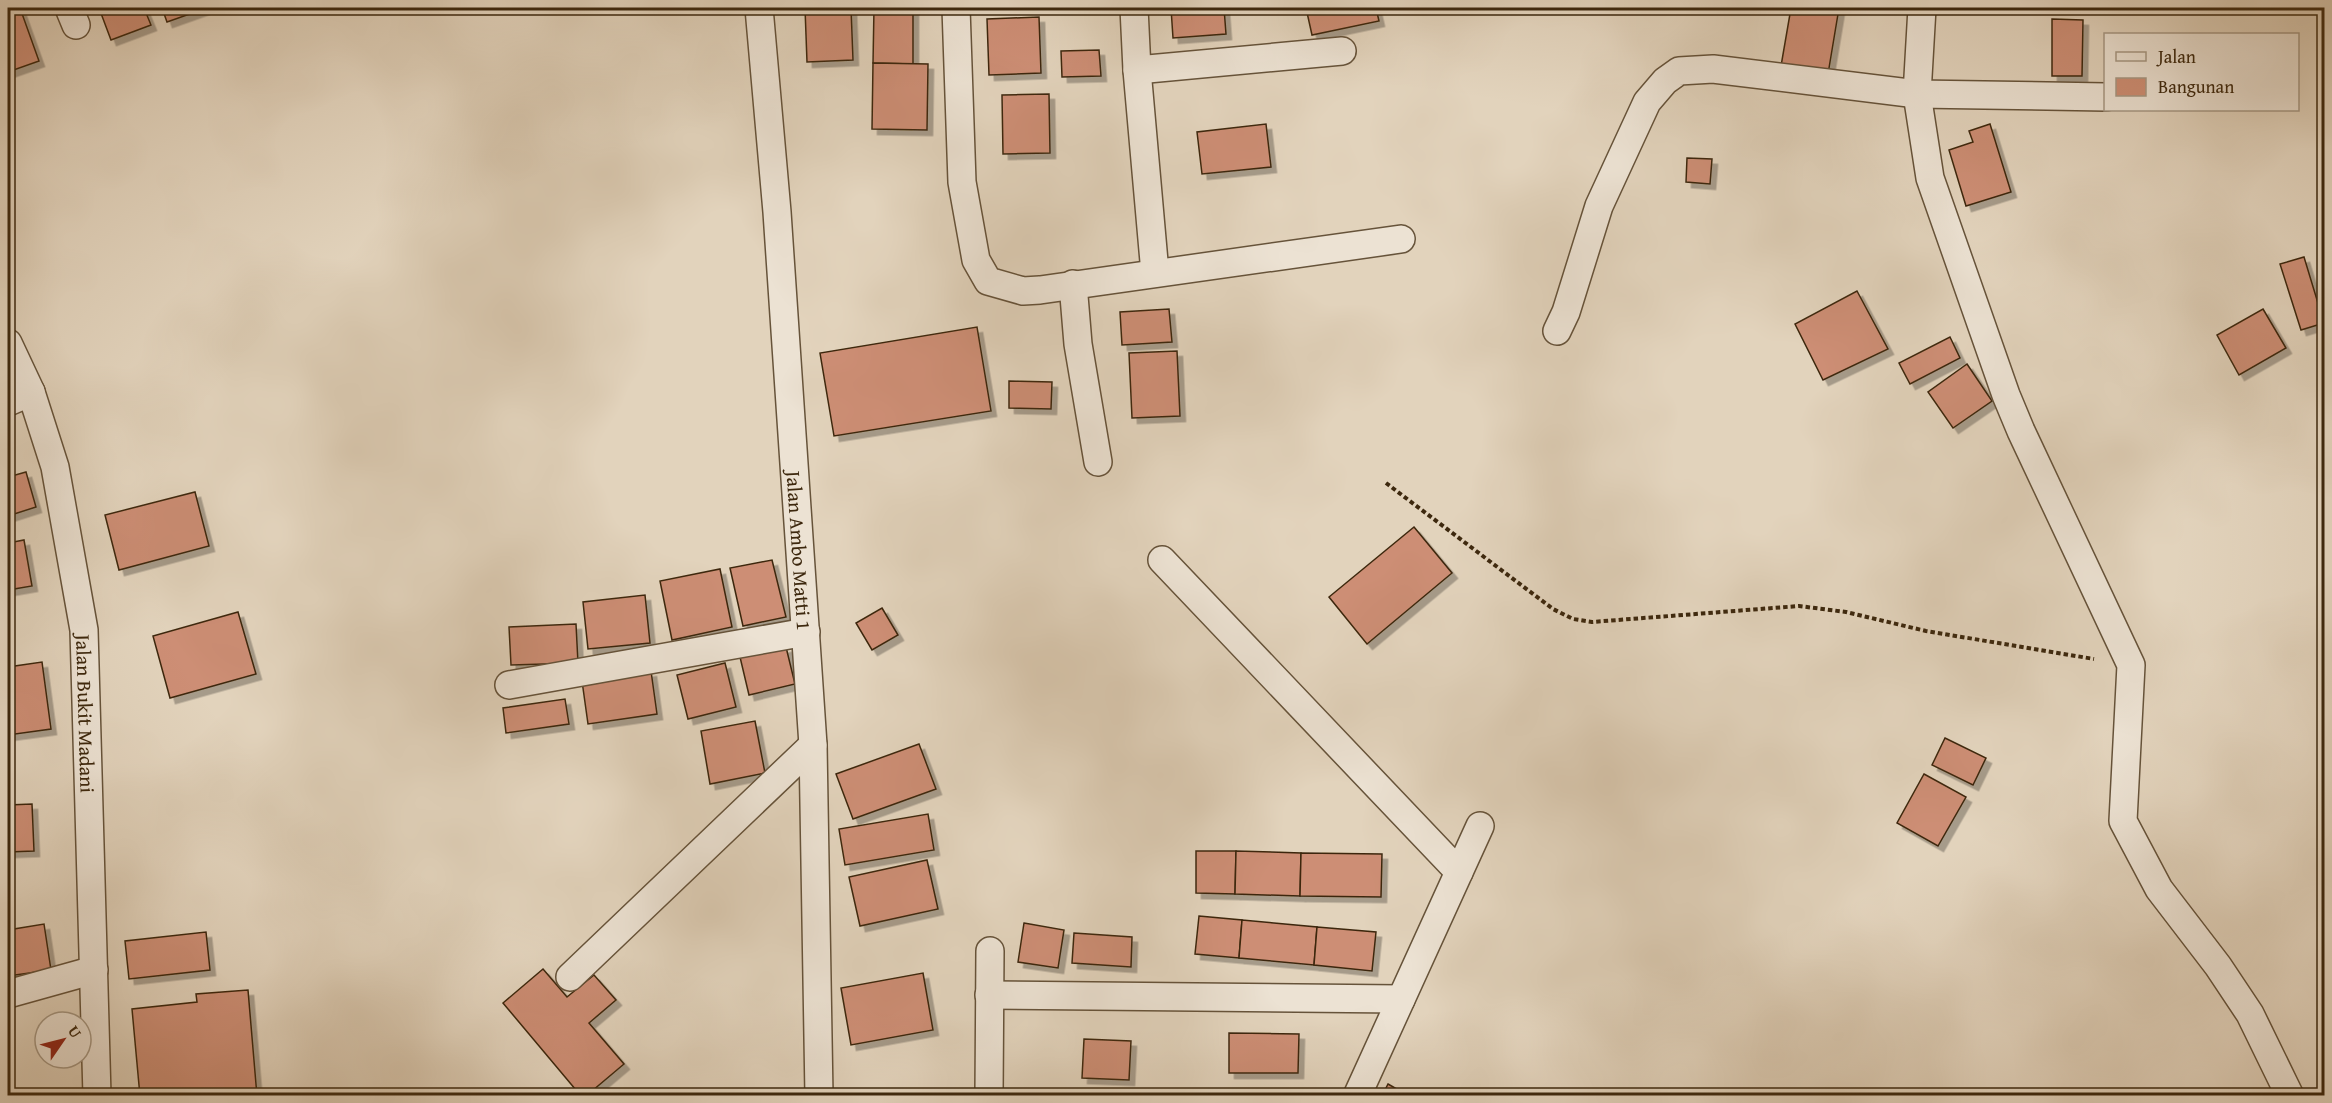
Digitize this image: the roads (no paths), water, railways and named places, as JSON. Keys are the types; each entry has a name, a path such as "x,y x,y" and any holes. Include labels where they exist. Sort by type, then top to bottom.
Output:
{"street":[{"name":"Jalan Ambo Matti 1","path":"759,8 777,212 813,744 819,1095"},
{"path":"956,8 962,182 976,260 988,280 1023,291 1401,239"},
{"path":"1134,8 1137,70 1155,273"},
{"path":"1922,8 1917,94 1930,178 1946,230 2006,395 2131,665 2123,821 2159,889 2218,966 2250,1014 2290,1095"},
{"path":"1137,70 1342,51"},
{"path":"1557,331 1566,312 1599,206 1647,102 1665,81 1679,71 1713,69 1917,94 2104,97"},
{"path":"1073,284 1078,344 1098,462"},
{"name":"Jalan Bukit Madani","path":"8,343 19,397 55,467 84,630 97,1095"},
{"path":"1162,561 1459,872"},
{"path":"509,685 806,632"},
{"path":"570,977 813,744"},
{"path":"1357,1095 1480,826"},
{"path":"989,1095 990,951"},
{"path":"8,994 94,970"},
{"path":"989,995 1401,999"}]}
